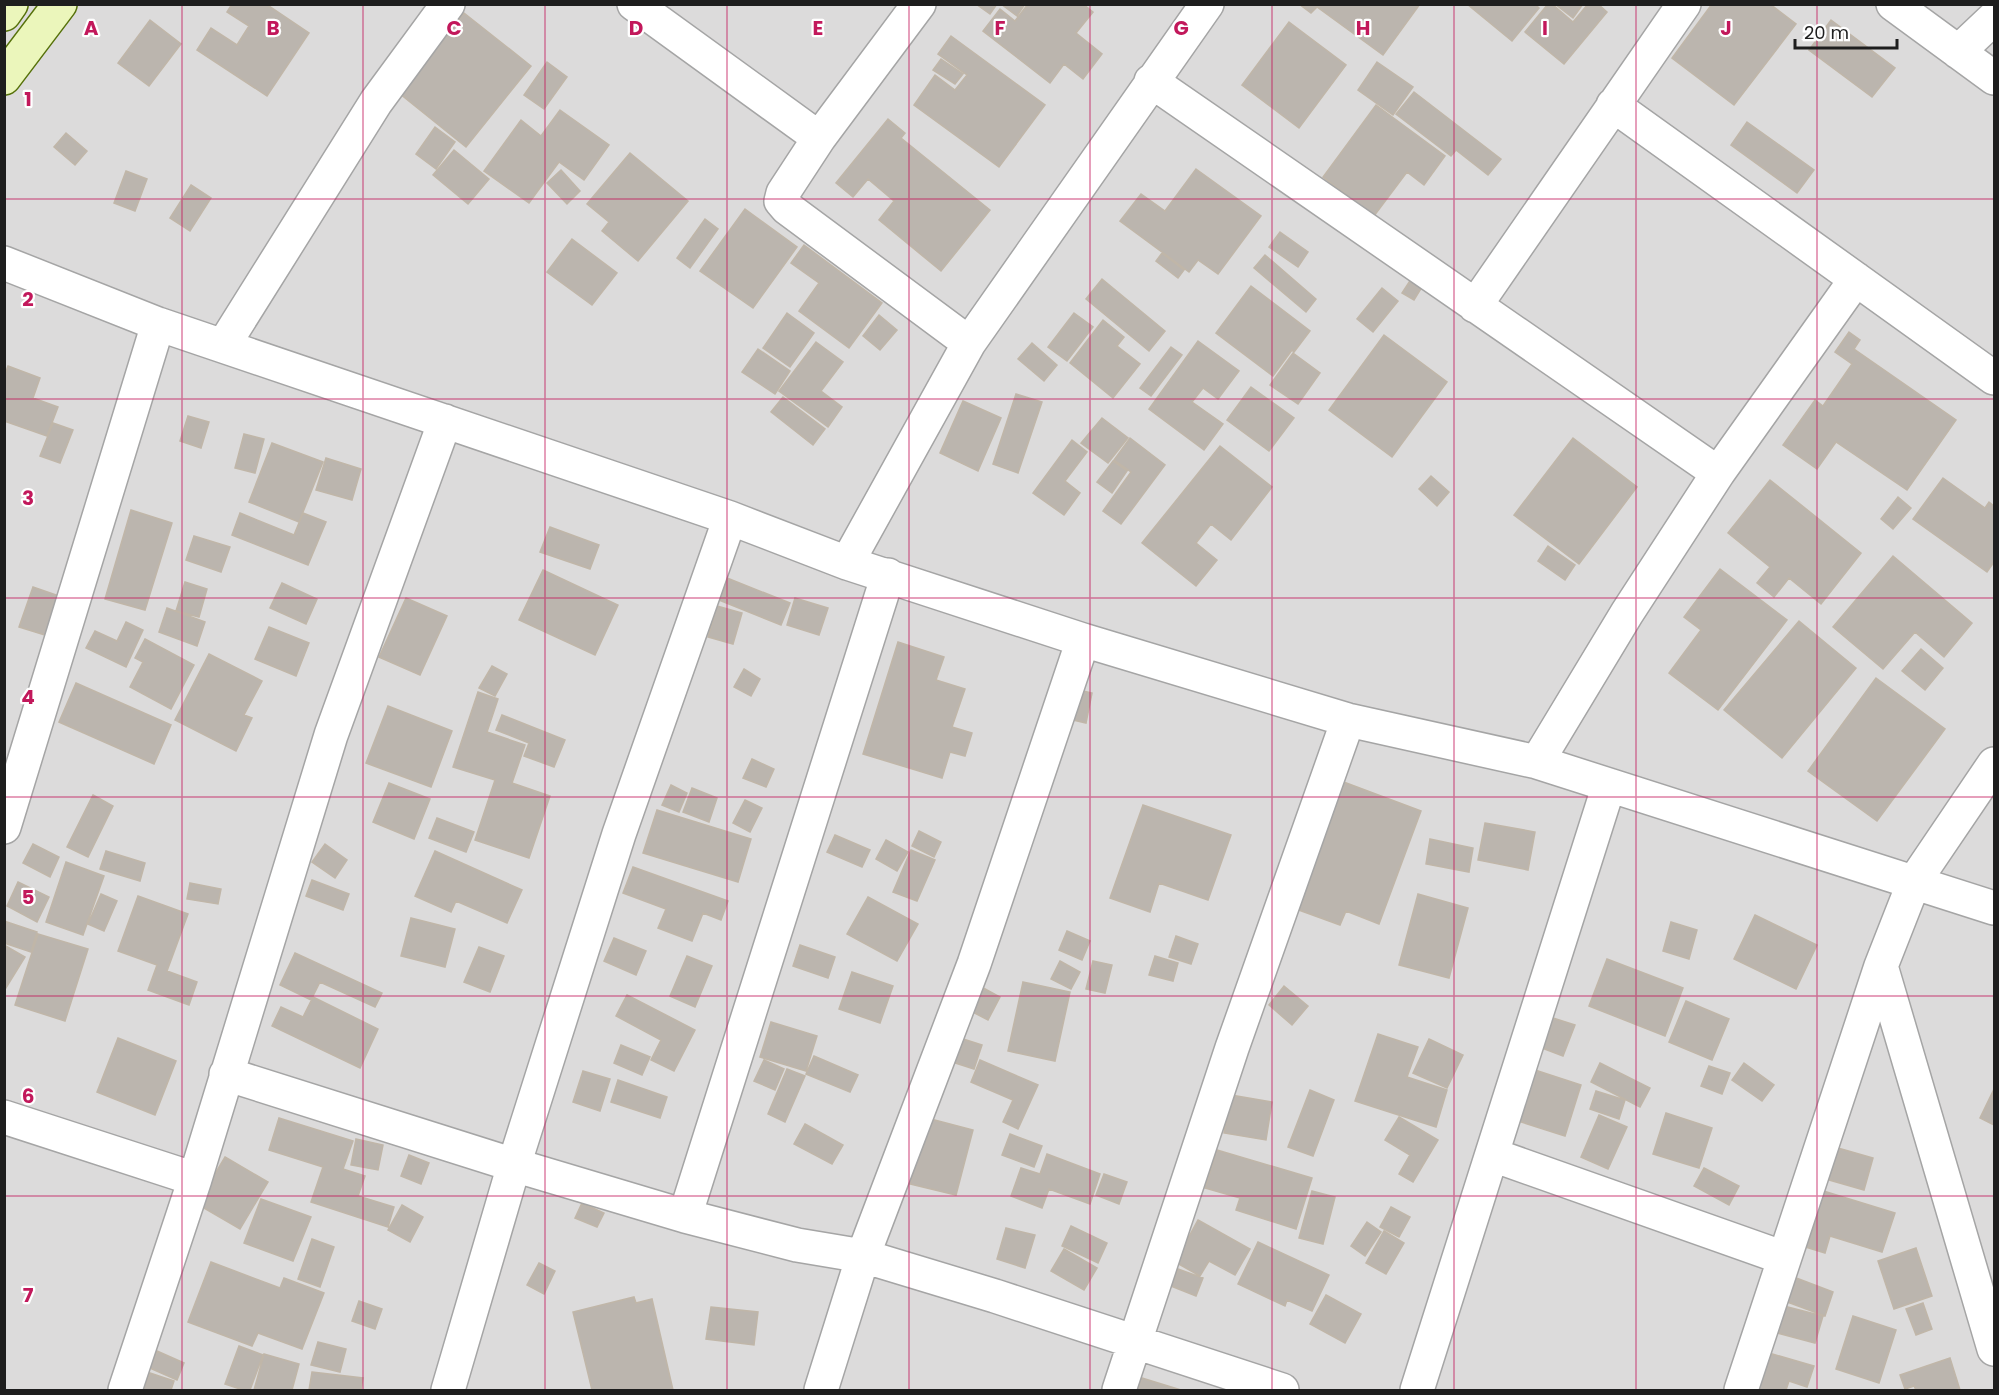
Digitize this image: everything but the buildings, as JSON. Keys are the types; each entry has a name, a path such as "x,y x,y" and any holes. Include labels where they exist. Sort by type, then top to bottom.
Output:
{"street":[{"path":"4,14 11,4"},
{"path":"4,78 60,4"},
{"path":"223,346 376,102 448,4"},
{"path":"634,4 819,138"},
{"path":"919,4 819,138 783,193 781,201 969,343"},
{"path":"847,563 969,343 1207,4"},
{"path":"1475,306 1684,4"},
{"path":"1893,4 1995,78"},
{"path":"1958,51 1995,18"},
{"path":"1151,81 1718,473"},
{"path":"1613,105 1995,378"},
{"path":"4,263 158,324 730,518 847,563 1083,640 1348,720 1537,762 1995,908"},
{"path":"1537,762 1627,613 1718,473 1856,279"},
{"path":"4,827 158,324"},
{"path":"125,1390 195,1179 331,735 445,421"},
{"path":"447,1390 514,1165 620,834 730,518"},
{"path":"685,1216 888,575"},
{"path":"821,1390 863,1256 974,964 1083,640"},
{"path":"1119,1390 1232,1048 1348,720"},
{"path":"1741,1390 1881,966 1914,882 1995,764"},
{"path":"1417,1390 1609,785"},
{"path":"1881,966 1995,1349"},
{"path":"226,1074 514,1165 685,1216 797,1245 863,1256 995,1296 1282,1390"},
{"path":"4,1117 195,1179"},
{"path":"1493,1155 1784,1258"}],"shaded area":[{"path":"5,5 1994,5 1994,1390 5,1390"}]}
